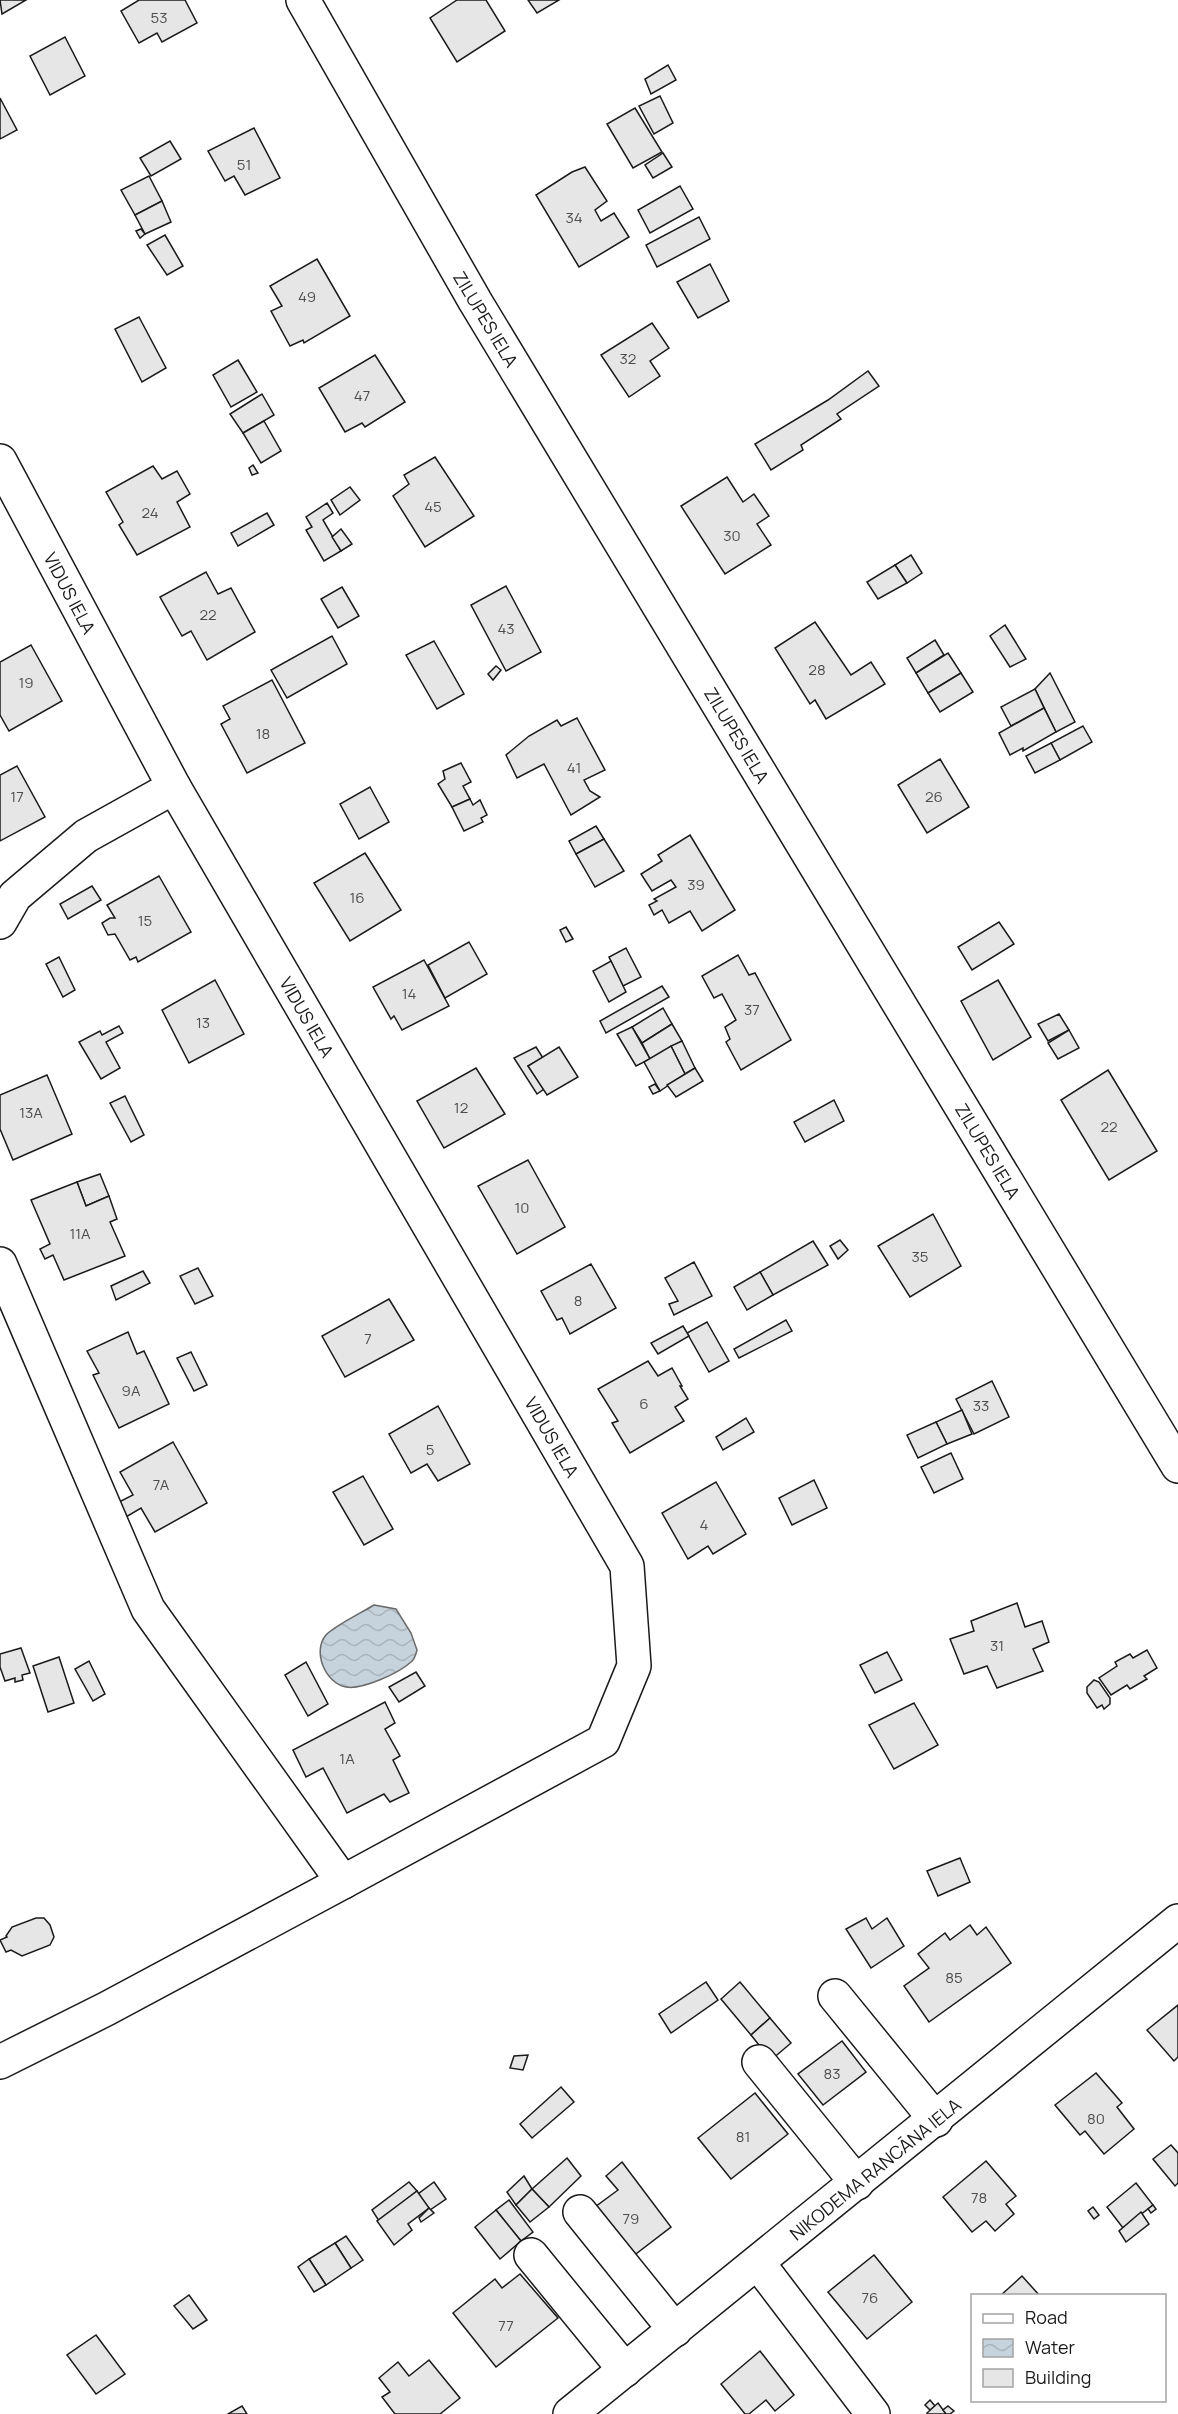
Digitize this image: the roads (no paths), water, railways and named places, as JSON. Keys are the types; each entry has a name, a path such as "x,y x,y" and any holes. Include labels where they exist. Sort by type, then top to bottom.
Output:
{"street":[{"name":"ZILUPES IELA","path":"303,0 475,301 1178,1466"},
{"name":"VIDUS IELA","path":"0,461 174,787 627,1566 634,1666 603,1741 343,1882"},
{"path":"0,922 15,896 86,836 174,787"},
{"path":"0,1264 148,1608 343,1882 0,2062"},
{"name":"NIKODEMA RANCĀNA IELA","path":"570,2414 936,2120 1178,1921"},
{"path":"836,1996 936,2120"},
{"path":"759,2062 857,2183"},
{"path":"580,2212 675,2330"},
{"path":"531,2255 625,2370"},
{"path":"758,2263 873,2414"}],"water":[{"path":"374,1605 396,1609 411,1633 417,1650 415,1657 398,1671 380,1680 361,1686 346,1687 332,1679 323,1666 320,1649 322,1642 326,1635 335,1628"}]}
